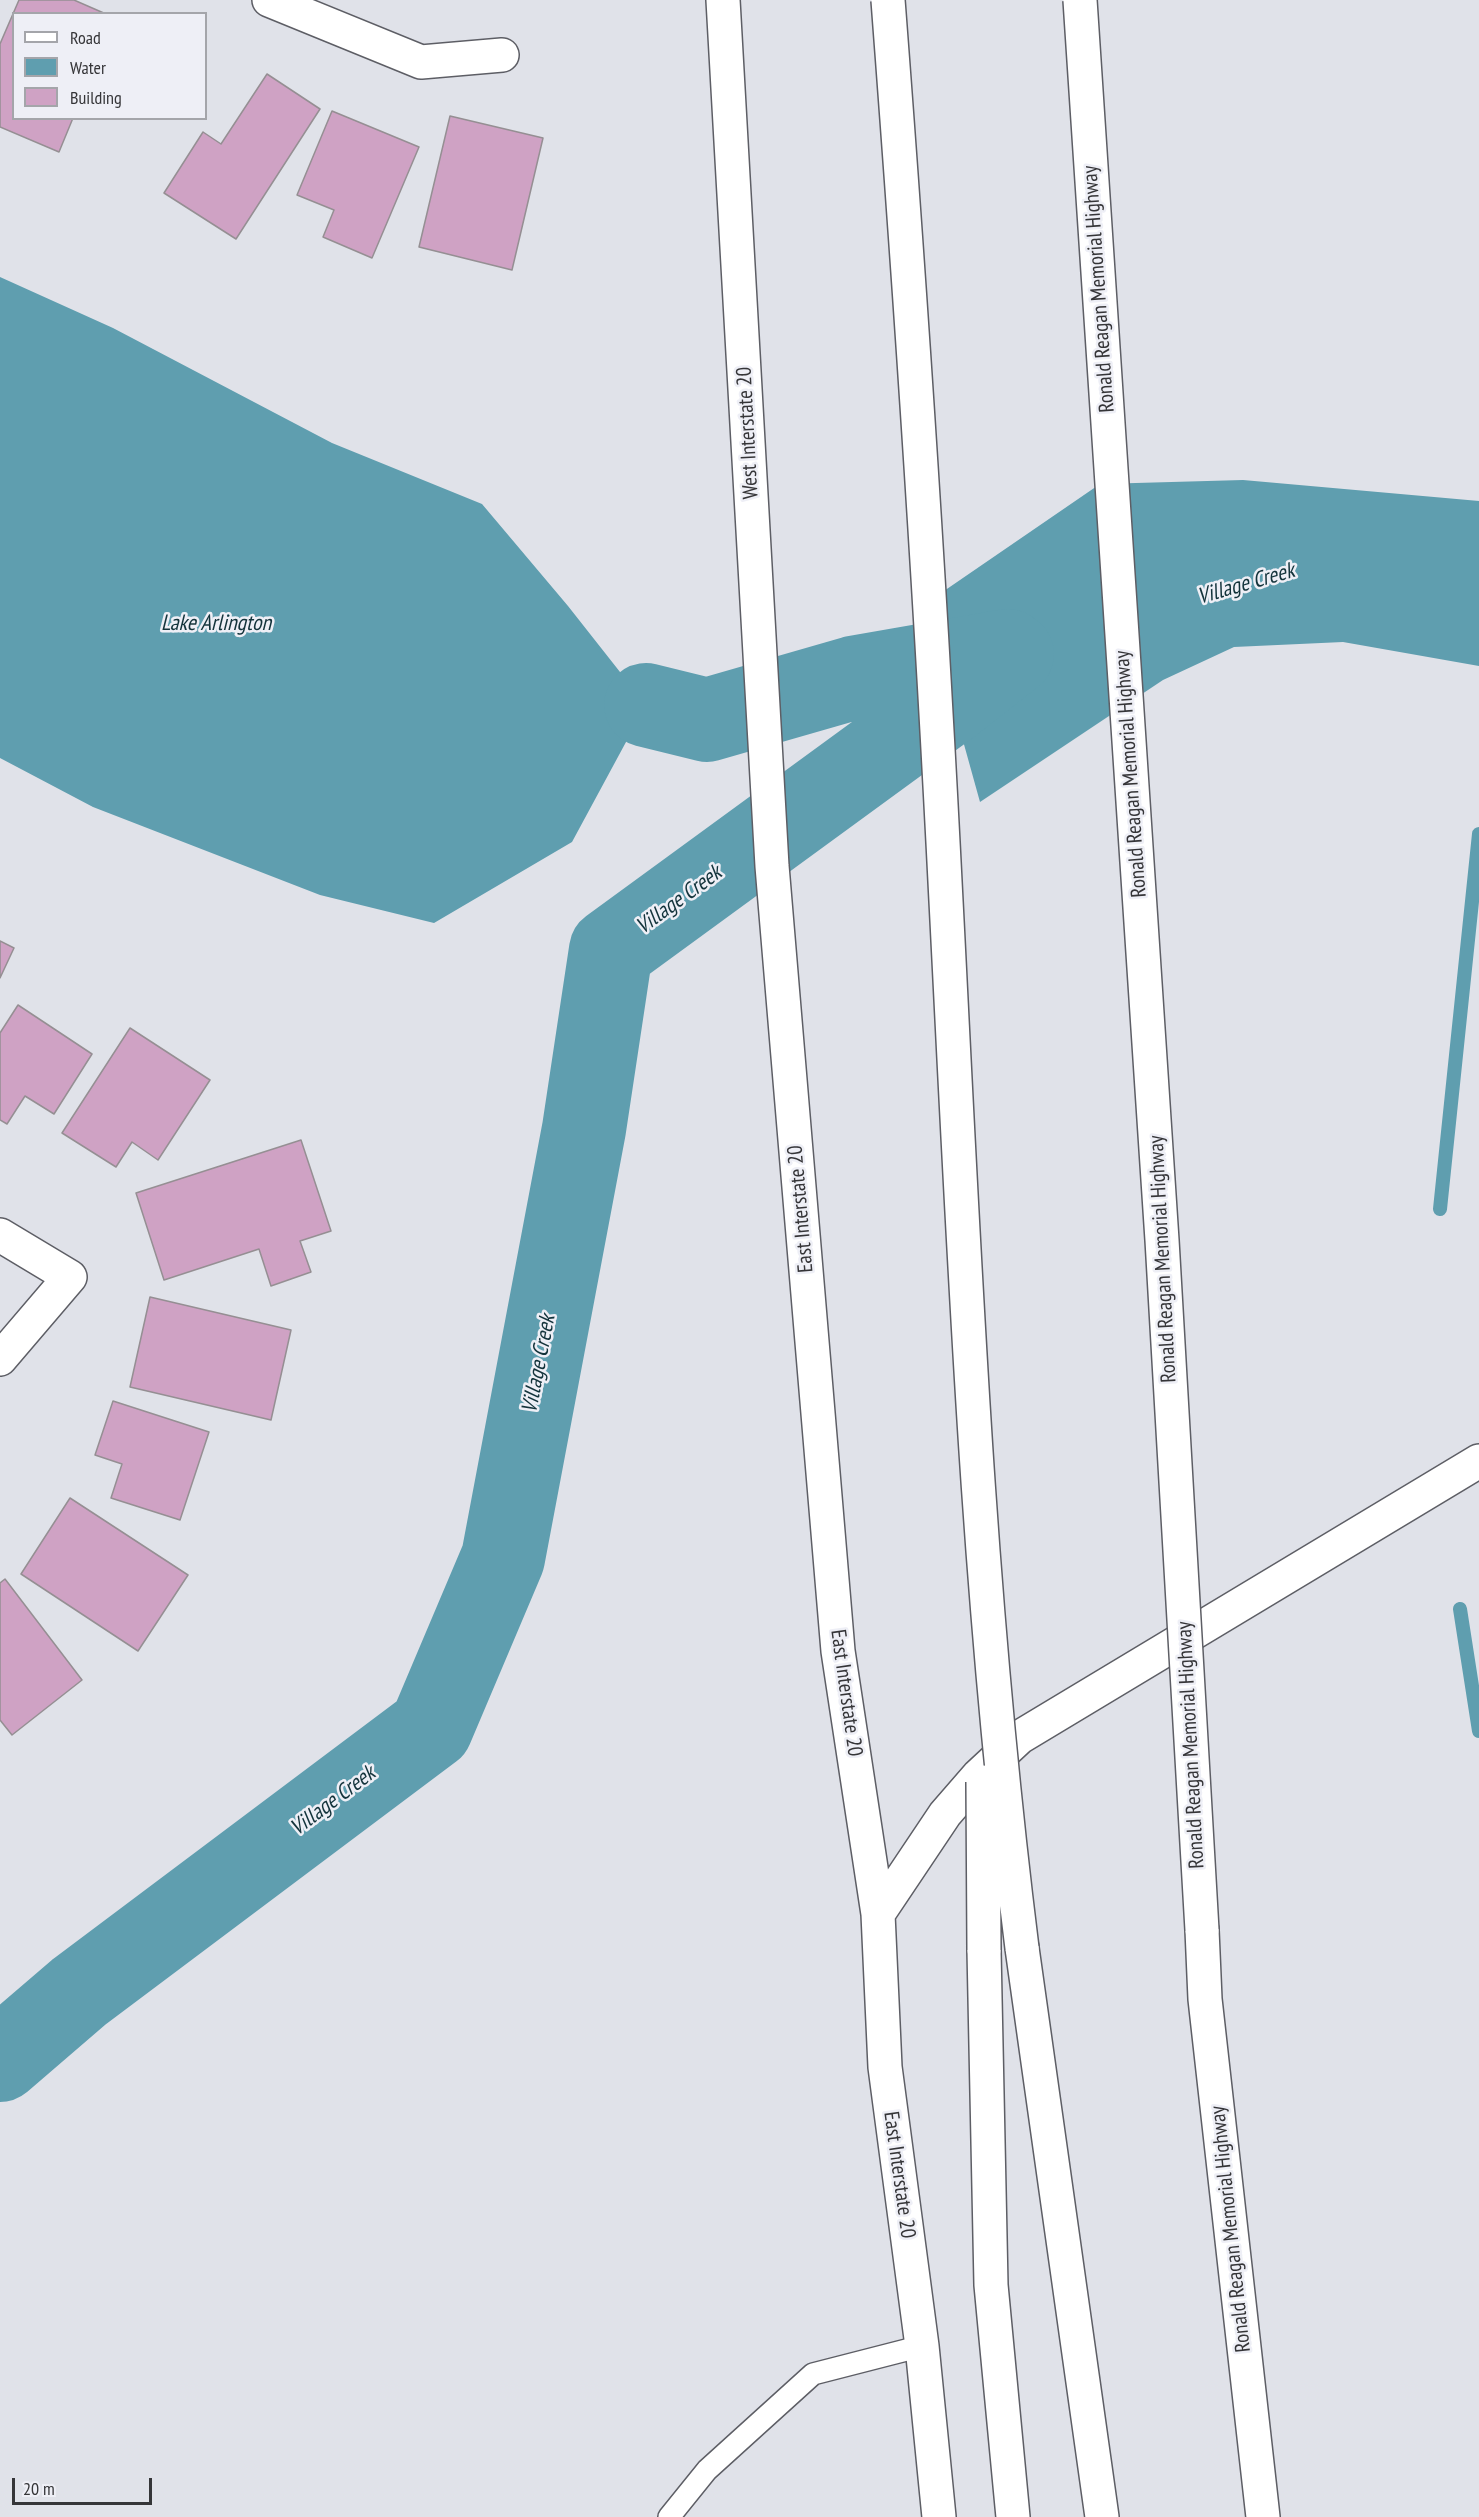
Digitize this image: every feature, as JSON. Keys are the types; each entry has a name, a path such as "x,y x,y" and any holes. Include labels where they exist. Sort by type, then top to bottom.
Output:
{"main road":[{"path":"269,0 421,62 502,55"},
{"name":"West Interstate 20","path":"723,0 772,866"},
{"path":"888,0 917,374 974,1450 982,1553 1004,1807 1102,2517"},
{"name":"Ronald Reagan Memorial Highway","path":"1080,0 1163,1252 1205,1999 1263,2517"},
{"name":"East Interstate 20","path":"772,866 838,1651 878,1914 885,2067 922,2346 939,2517"},
{"path":"0,1235 70,1277 0,1359"},
{"path":"878,1914 945,1814 978,1776 1020,1737 1479,1461"},
{"path":"982,1553 984,1950 991,2285 1012,2517"}],"lane":[{"path":"669,2517 707,2470 813,2374 922,2346"}],"water":[{"name":"Lake Arlington","path":"0,277 113,328 332,443 482,504 568,606 646,705 572,842 434,923 320,895 93,807 0,758"},
{"path":"1243,480 1479,501 1479,666 1343,642 1234,647 1163,680 980,802 925,604 1100,484"}],"building":[{"path":"19,0 74,0 101,12 14,12"},
{"path":"12,16 12,120 72,120 59,152 0,127 0,44"},
{"path":"267,74 320,109 236,239 164,193 203,132 221,144"},
{"path":"332,111 419,147 372,258 323,237 334,210 297,195"},
{"path":"450,116 543,138 512,270 419,247"},
{"path":"0,941 14,948 0,978"},
{"path":"18,1005 92,1054 54,1114 25,1096 7,1124 0,1120 0,1033"},
{"path":"130,1028 210,1080 158,1160 132,1142 116,1167 62,1133"},
{"path":"301,1140 331,1231 300,1241 311,1272 271,1286 259,1249 164,1280 136,1193"},
{"path":"150,1297 291,1330 271,1420 130,1387"},
{"path":"113,1401 209,1432 180,1520 111,1498 122,1464 95,1455"},
{"path":"70,1498 188,1575 138,1651 21,1574"},
{"path":"5,1579 82,1680 12,1735 0,1720 0,1583"}],"waterway":[{"name":"Village Creek","path":"646,705 707,720 853,678 1008,651"},
{"name":"Village Creek","path":"0,2060 79,1992 431,1728 503,1558 584,1129 611,950 952,701 1012,654"},
{"path":"1440,1209 1479,834"},
{"path":"1460,1609 1479,1731"}]}
